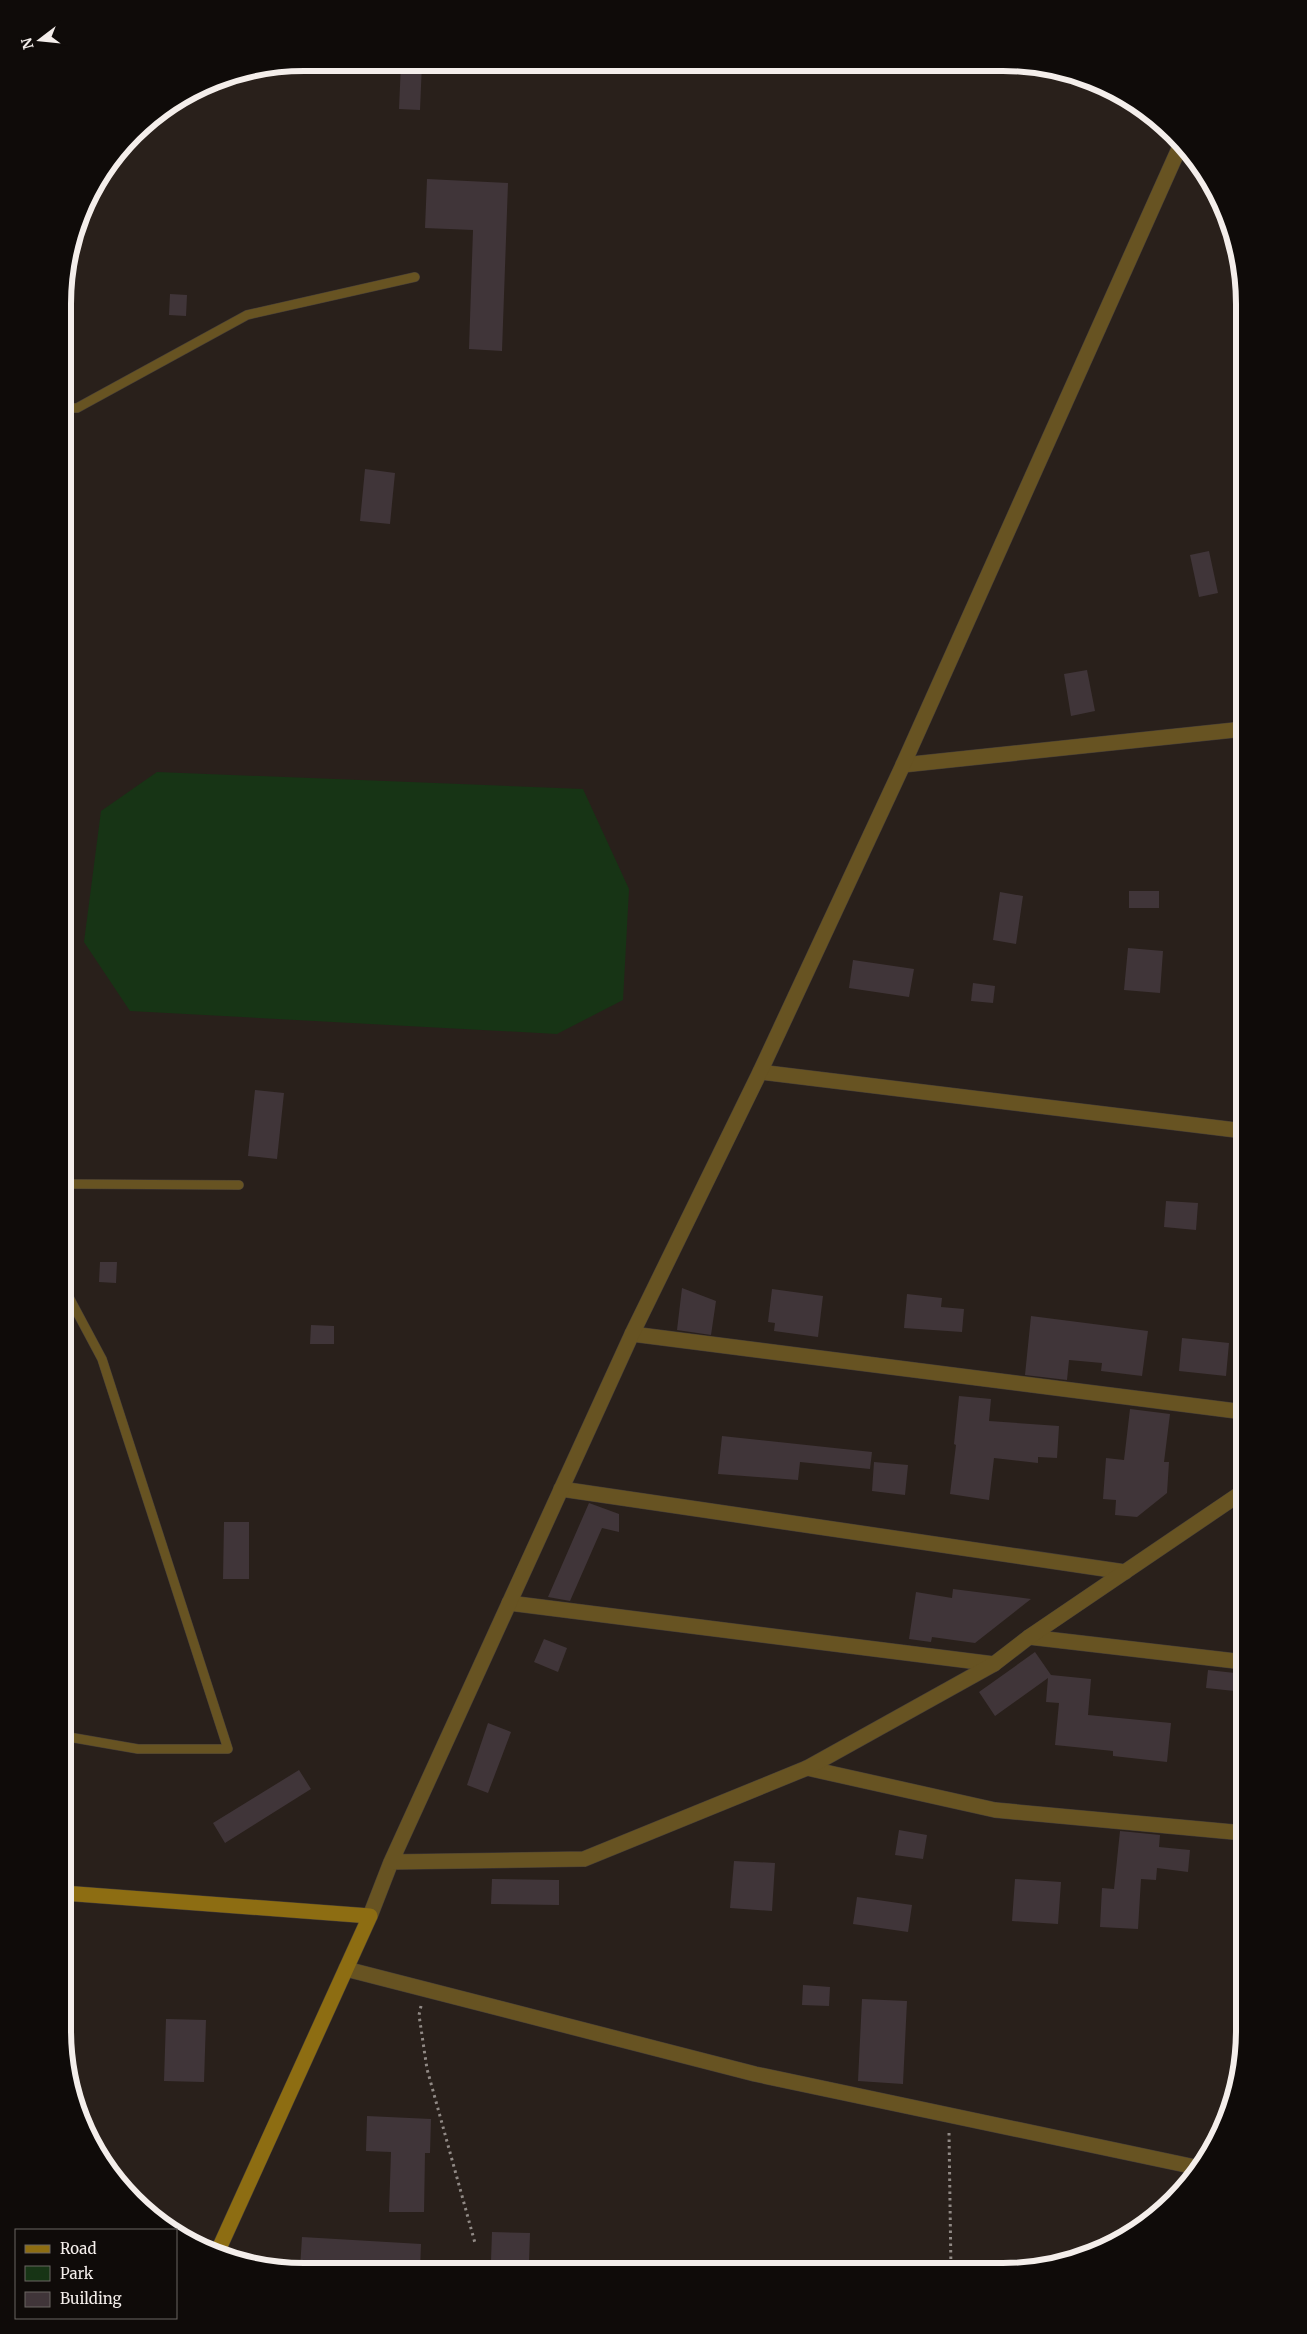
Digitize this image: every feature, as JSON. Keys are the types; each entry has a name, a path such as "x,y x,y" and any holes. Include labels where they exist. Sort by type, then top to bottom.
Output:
{"main road":[{"path":"71,1894 370,1916 220,2247"}],"street":[{"path":"370,1916 391,1862 632,1334 760,1072 902,765 1178,151"},
{"path":"902,765 1236,730"},
{"path":"760,1072 1236,1129"},
{"path":"632,1334 1236,1411"},
{"path":"561,1489 1125,1572"},
{"path":"391,1862 584,1859 806,1768 994,1664 1029,1637 1236,1496"},
{"path":"509,1603 994,1664"},
{"path":"1029,1637 1236,1661"},
{"path":"806,1768 995,1810 1236,1832"},
{"path":"346,1969 755,2074 1192,2166"}],"lane":[{"path":"71,408 77,408 247,315 415,278"},
{"path":"71,1184 239,1185"},
{"path":"71,1301 102,1359 228,1749 138,1749 71,1737"}],"path":[{"path":"425,1990 419,2015 427,2069 475,2243"},
{"path":"949,2115 951,2263"}],"green space":[{"path":"157,772 583,789 629,889 623,1000 557,1034 130,1011 84,942 101,811"}],"building":[{"path":"401,71 422,71 420,110 399,109"},
{"path":"427,179 508,183 502,351 469,349 473,230 425,228"},
{"path":"170,294 187,295 186,316 169,315"},
{"path":"365,469 395,473 390,524 360,521"},
{"path":"1209,551 1218,593 1199,597 1190,555"},
{"path":"1087,670 1095,711 1071,716 1064,674"},
{"path":"1129,891 1159,891 1159,908 1129,908"},
{"path":"1000,892 1023,896 1016,944 993,940"},
{"path":"1128,948 1163,951 1160,993 1124,990"},
{"path":"853,960 914,969 909,997 849,988"},
{"path":"973,983 995,986 993,1003 971,1001"},
{"path":"255,1090 284,1093 277,1159 248,1156"},
{"path":"1166,1201 1198,1203 1196,1230 1164,1227"},
{"path":"100,1262 117,1262 116,1283 99,1282"},
{"path":"682,1288 716,1301 711,1335 677,1330"},
{"path":"772,1289 823,1296 818,1337 774,1331 775,1323 768,1322"},
{"path":"907,1294 942,1298 941,1307 964,1309 962,1332 904,1328"},
{"path":"1031,1316 1148,1331 1142,1376 1101,1371 1102,1363 1069,1360 1067,1380 1025,1375"},
{"path":"311,1325 334,1326 334,1344 310,1344"},
{"path":"1182,1338 1229,1343 1226,1376 1179,1371"},
{"path":"959,1396 991,1399 989,1421 1059,1426 1057,1458 1038,1457 1038,1463 994,1458 989,1500 950,1494"},
{"path":"1130,1409 1170,1414 1164,1462 1169,1462 1167,1493 1137,1517 1115,1515 1116,1500 1103,1499 1106,1458 1124,1460"},
{"path":"722,1436 872,1452 870,1469 800,1462 798,1480 718,1474"},
{"path":"874,1462 908,1465 905,1495 872,1491"},
{"path":"589,1503 619,1514 619,1532 602,1528 570,1601 548,1597"},
{"path":"224,1522 249,1522 249,1579 223,1579"},
{"path":"953,1589 1031,1599 975,1643 932,1637 931,1642 909,1639 916,1592 952,1598"},
{"path":"544,1639 567,1648 558,1672 534,1662"},
{"path":"1035,1652 1051,1675 1091,1679 1088,1715 1171,1723 1167,1762 1113,1756 1113,1751 1055,1745 1059,1703 1046,1702 1048,1678 995,1716 979,1692"},
{"path":"1208,1670 1236,1673 1236,1691 1206,1688"},
{"path":"488,1723 511,1732 488,1793 467,1785"},
{"path":"299,1770 311,1789 225,1843 213,1823"},
{"path":"899,1830 927,1835 923,1859 895,1855"},
{"path":"1120,1831 1160,1835 1159,1847 1190,1850 1188,1872 1157,1868 1156,1880 1141,1879 1138,1929 1100,1927 1102,1888 1114,1889"},
{"path":"734,1861 775,1863 772,1911 730,1908"},
{"path":"492,1879 559,1880 559,1905 491,1904"},
{"path":"1015,1879 1061,1882 1058,1924 1012,1921"},
{"path":"857,1897 912,1905 908,1932 853,1924"},
{"path":"803,1985 830,1987 829,2006 802,2005"},
{"path":"862,1999 907,2001 903,2084 858,2081"},
{"path":"166,2019 206,2020 204,2082 164,2081"},
{"path":"367,2116 431,2119 430,2153 425,2153 424,2212 389,2212 391,2152 366,2151"},
{"path":"492,2232 530,2233 529,2262 491,2261"},
{"path":"302,2237 421,2244 420,2263 300,2263"}]}
